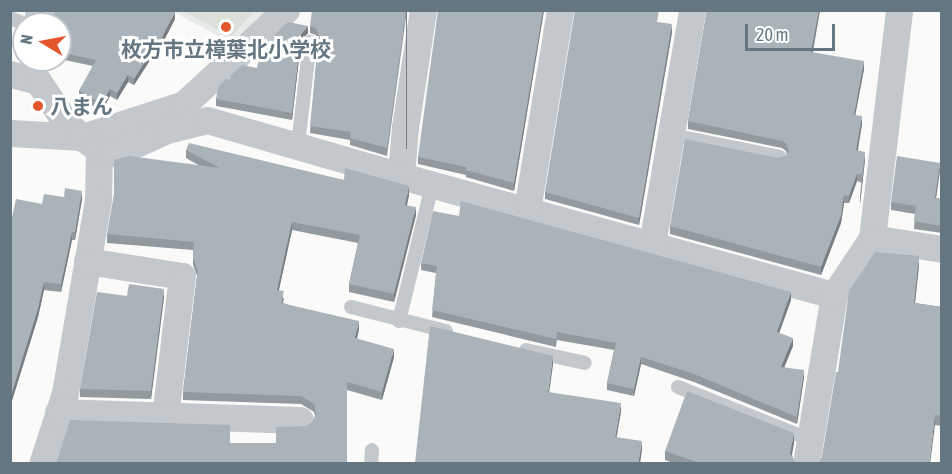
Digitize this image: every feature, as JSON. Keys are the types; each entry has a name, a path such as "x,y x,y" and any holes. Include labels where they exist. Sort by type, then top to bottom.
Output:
{"street":[{"path":"91,143 184,104 286,10"},
{"path":"401,176 405,127 423,10"},
{"path":"526,210 560,10"},
{"path":"652,245 692,10"},
{"path":"808,452 834,295 872,238 899,10"},
{"path":"10,74 29,72"},
{"path":"39,72 66,123 91,143 98,200 65,393 42,464"},
{"path":"10,133 91,143 116,153 167,130 207,120 432,186 834,295"},
{"path":"872,238 942,249"},
{"path":"87,261 182,276 165,416"},
{"path":"58,412 300,420"}],"lane":[{"path":"298,145 310,42"},
{"path":"672,135 780,157"},
{"path":"399,321 432,186"},
{"path":"351,307 457,334"},
{"path":"515,347 585,363"},
{"path":"678,387 808,452"}],"shaded area":[{"name":"枚方市立樟葉北小学校","path":"172,11 267,11 233,44"},
{"path":"183,11 254,11 231,37"}],"building":[{"path":"54,10 173,10 175,12 158,45 156,44 134,79 128,75 117,93 110,89 102,104 79,91 96,60 72,55 72,12 54,12"},
{"path":"312,10 406,10 387,148 350,138 351,132 310,126 319,36 316,28 310,26"},
{"path":"438,10 543,10 514,183 466,170 466,167 418,157"},
{"path":"575,10 659,10 657,22 672,24 639,218 545,192"},
{"path":"707,10 819,10 811,52 864,61 854,115 862,116 856,150 865,152 860,197 862,175 857,174 849,196 844,195 841,216 821,267 670,226 685,139 778,158 786,156 789,151 786,143 782,141 688,121"},
{"path":"288,22 308,26 301,34 292,113 216,99 218,87 226,79 230,80 231,75 242,65 257,68 261,48 269,40 274,41 275,34"},
{"path":"189,143 344,180 345,168 409,186 405,205 416,207 394,294 349,284 360,235 292,222 277,290 284,291 281,303 359,321 355,338 394,349 382,392 347,382 347,464 56,464 70,420 230,425 230,443 276,443 276,427 307,426 313,421 316,413 314,404 301,396 183,392 198,270 193,257 194,242 107,234 114,194 114,160 129,156 220,168 186,150"},
{"path":"897,156 940,163 935,198 942,199 942,226 914,221 916,206 891,202"},
{"path":"65,188 82,191 75,232 72,232 61,284 44,282 10,399 10,227 16,199 42,204 44,194 64,197"},
{"path":"461,201 791,292 777,332 793,338 781,367 804,370 797,417 694,374 641,357 634,389 607,383 616,343 557,332 556,339 432,310 437,266 421,263 433,211 459,216"},
{"path":"875,252 919,256 914,303 942,307 942,416 935,415 929,464 818,464 822,457 836,372 838,372 849,291"},
{"path":"129,284 164,289 151,391 80,389 97,292 127,296"},
{"path":"430,326 553,356 548,392 621,403 615,437 642,441 638,464 415,463"},
{"path":"687,391 794,433 790,453 795,464 702,464 665,451"}],"place":[{"name":"枚方市立樟葉北小学校","path":"226,27"},
{"name":"八まん","path":"38,106"}]}
